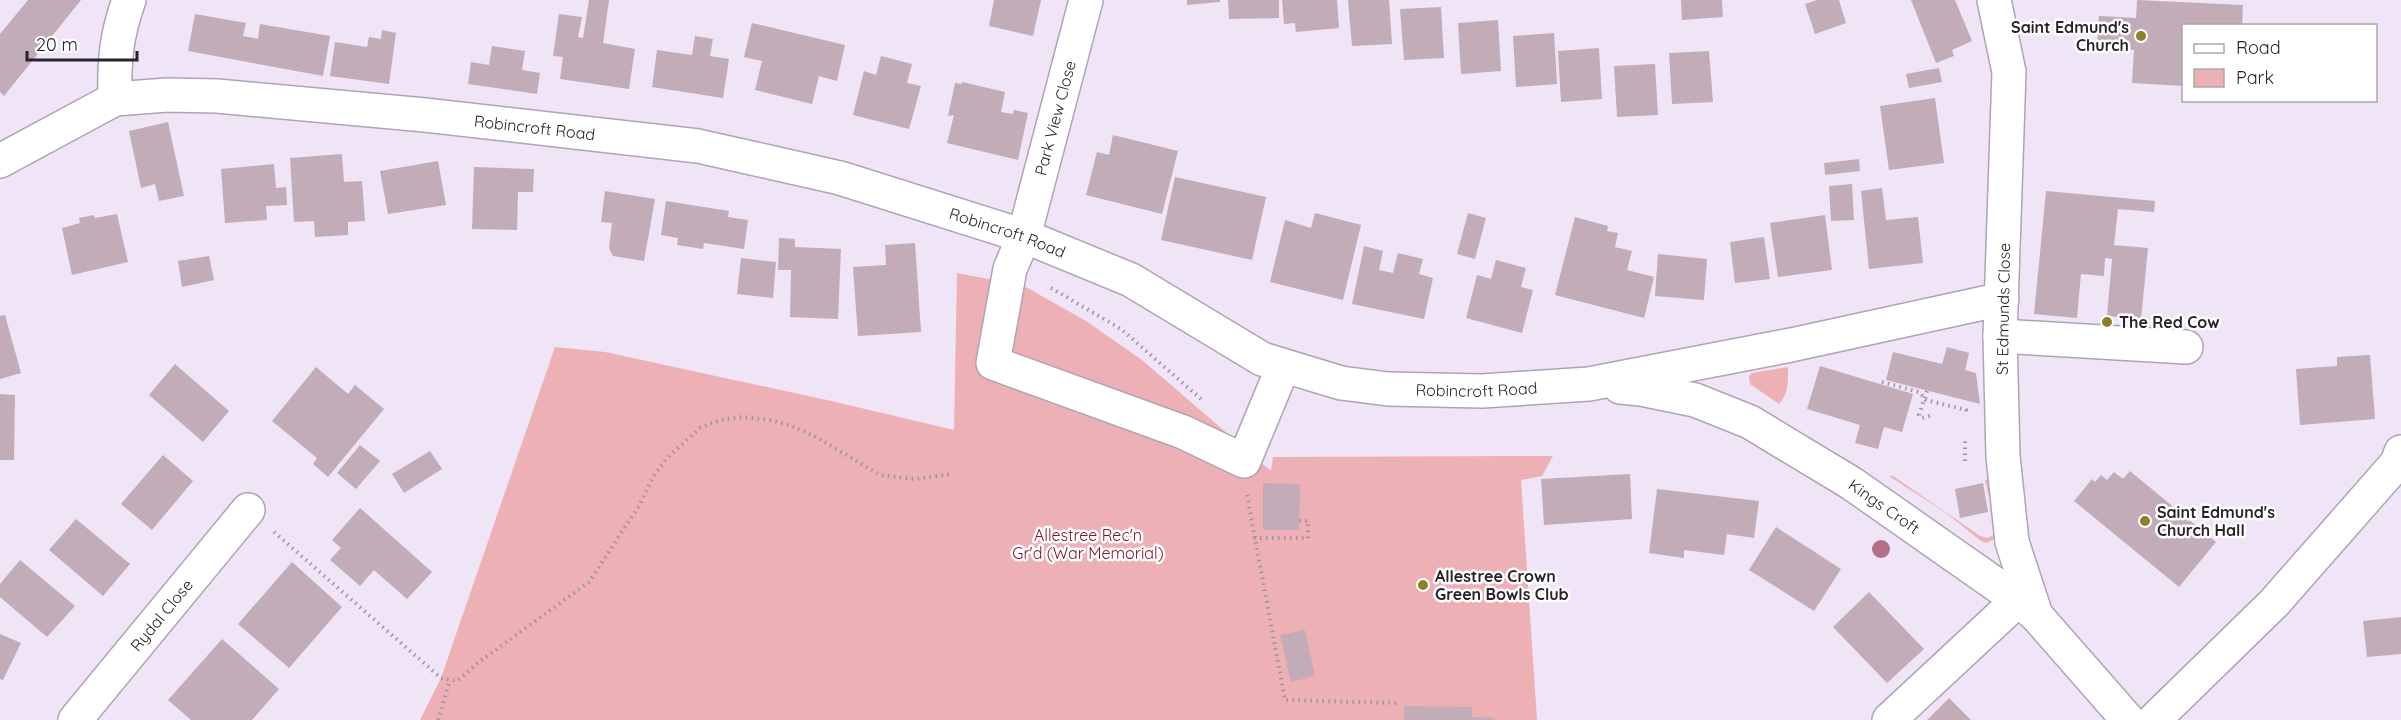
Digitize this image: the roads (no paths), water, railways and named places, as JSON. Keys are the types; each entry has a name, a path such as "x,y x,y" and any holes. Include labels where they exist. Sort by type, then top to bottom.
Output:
{"street":[{"path":"114,99 116,40 129,0"},
{"name":"Park View Close","path":"1086,0 1024,236 1010,269 993,363 1183,432 1244,461 1282,367"},
{"name":"St Edmunds Close","path":"1994,0 2008,72 2000,336 2003,456 2012,542 2027,607"},
{"name":"Robincroft Road","path":"0,161 114,99 167,95 217,96 437,116 698,146 840,178 1024,236 1131,280 1218,334 1262,359 1282,367 1341,383 1416,391 1589,384 1791,345 2002,299"},
{"path":"2000,336 2186,347"},
{"name":"Kings Croft","path":"1589,384 1641,389 1695,400 1750,422 1851,483 2027,607 2127,720"},
{"path":"2154,720 2274,603 2397,464 2401,452"},
{"name":"Rydal Close","path":"75,720 249,510"},
{"path":"1889,720 2027,607"}],"place":[{"name":"Saint Edmund's Church","path":"2141,36"},
{"name":"The Red Cow","path":"2107,322"},
{"name":"Saint Edmund's Church Hall","path":"2145,521"},
{"name":"Allestree Crown Green Bowls Club","path":"1423,585"}],"park label":[{"name":"Allestree Rec'n Gr'd (War Memorial)","path":"1088,544"}]}
